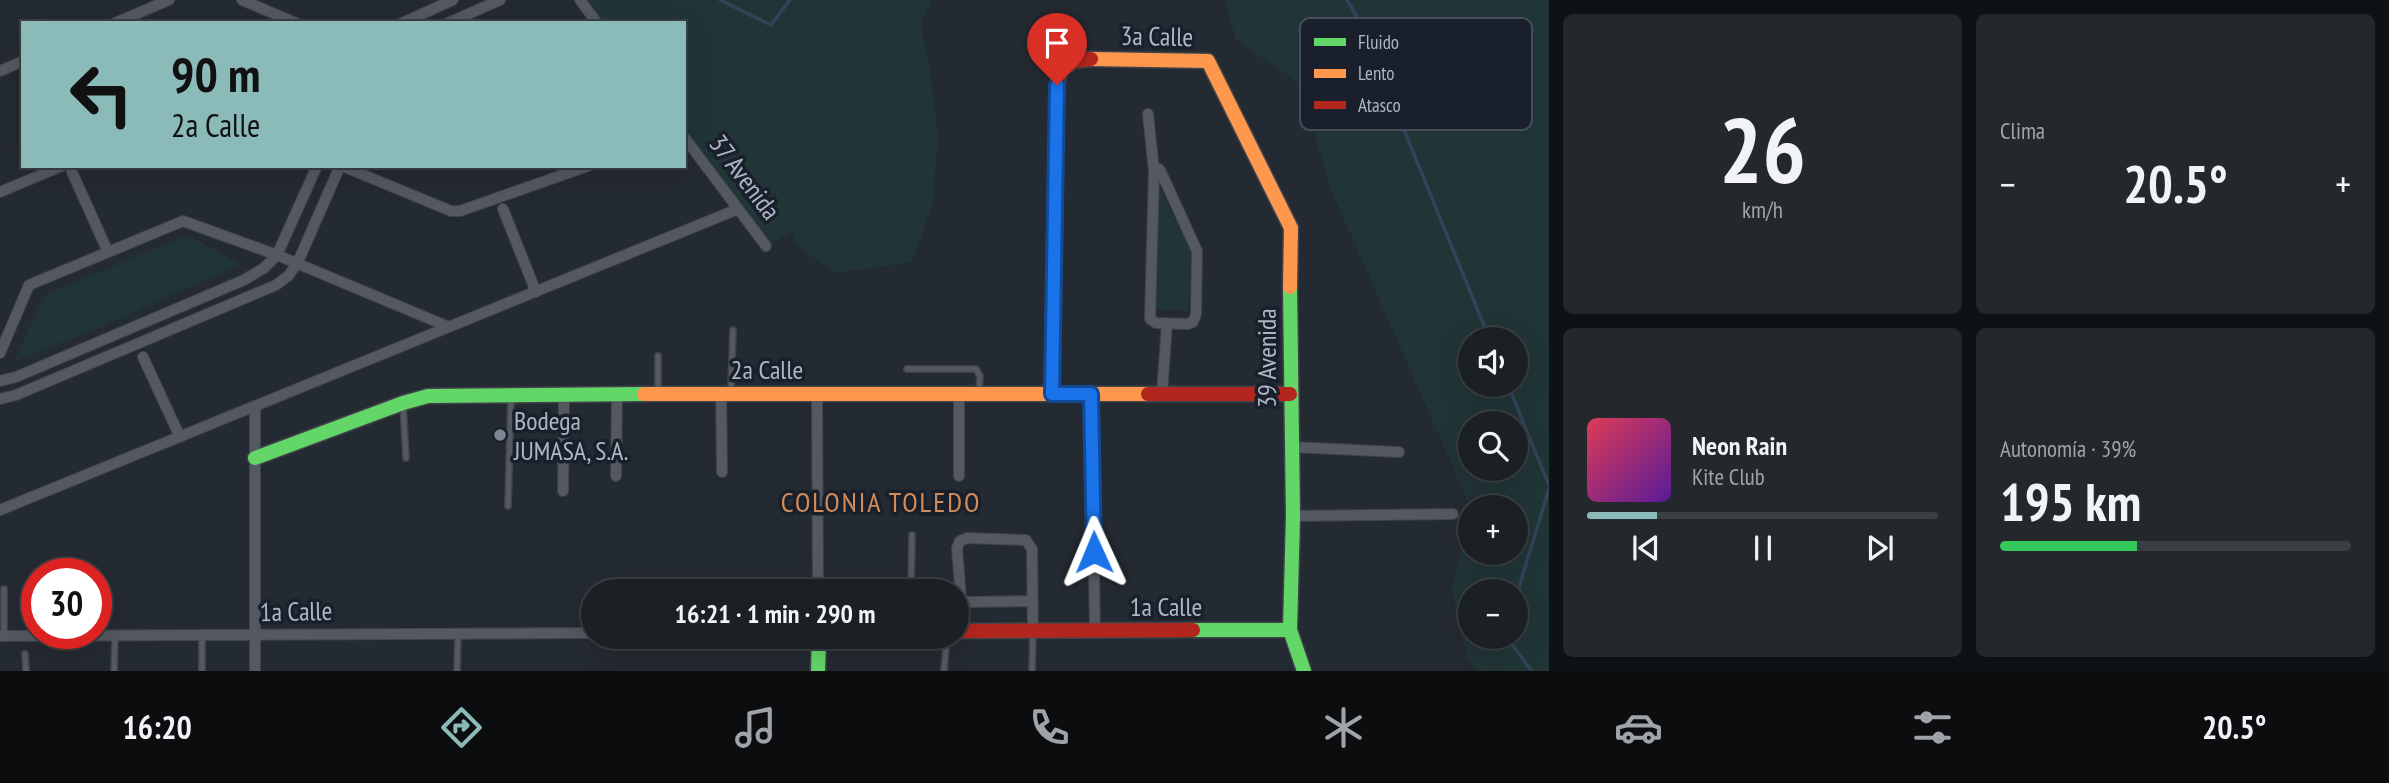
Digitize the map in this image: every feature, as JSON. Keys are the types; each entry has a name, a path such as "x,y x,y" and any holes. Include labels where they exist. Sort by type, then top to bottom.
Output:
{"street":[{"path":"120,21 169,0"},
{"path":"242,0 291,21"},
{"path":"406,21 453,0"},
{"path":"453,21 500,0"},
{"path":"580,0 596,21"},
{"name":"3a Calle","path":"1052,394 1059,75 1065,66 1074,61 1208,61"},
{"name":"39 Avenida","path":"1208,61 1291,228 1290,394 1293,516 1290,630 1304,671"},
{"path":"0,71 21,64"},
{"path":"1149,114 1154,171 1150,318 1153,323 1188,324 1195,319 1197,251 1161,172 1158,169 1154,171"},
{"name":"37 Avenida","path":"686,140 766,246"},
{"path":"0,192 57,168"},
{"path":"0,381 16,377 130,329 244,280 264,268 277,255 316,168"},
{"path":"0,399 16,395 263,293 288,276 296,264 340,168"},
{"path":"346,168 451,211 471,209 583,168"},
{"path":"72,172 107,252"},
{"path":"503,209 536,292"},
{"path":"0,510 738,209"},
{"path":"0,353 27,288 34,282 183,221 277,255 449,327"},
{"path":"1162,393 1167,323"},
{"path":"130,329 137,344"},
{"path":"143,357 180,437"},
{"path":"722,472 726,393"},
{"name":"2a Calle","path":"255,458 403,403 428,397 726,393 1290,394"},
{"path":"817,393 818,579"},
{"path":"563,491 564,394"},
{"path":"616,476 617,394"},
{"path":"959,394 959,476"},
{"path":"1091,394 1095,630"},
{"path":"255,406 255,671"},
{"path":"1292,447 1399,452"},
{"path":"1293,516 1453,514"},
{"path":"1032,601 967,602 961,599 957,548 960,541 967,538 1030,542 1032,601 1033,631"},
{"name":"1a Calle","path":"969,631 1290,630"},
{"name":"1a Calle","path":"2,636 581,633"},
{"path":"818,671 819,649"}],"lane":[{"path":"726,393 733,330"},
{"path":"658,356 658,394"},
{"path":"907,369 976,369 980,376 979,394"},
{"path":"508,506 512,394"},
{"path":"403,403 406,458"},
{"path":"911,579 912,535"},
{"path":"2,636 4,589"},
{"path":"1032,671 1033,631"},
{"path":"457,634 457,671"},
{"path":"114,636 114,671"},
{"path":"202,636 202,671"},
{"path":"944,671 946,649"},
{"path":"25,653 26,671"}],"shaded area":[{"path":"580,0 932,0 921,24 938,135 933,203 912,262 836,273 797,246 792,232 766,246 686,140 686,21 596,21"},
{"path":"1225,0 1549,0 1549,671 1476,671 1467,658 1465,649 1528,649 1528,579 1458,579 1458,618 1452,591 1458,560 1458,565 1528,565 1528,495 1465,495 1459,481 1528,481 1528,411 1458,411 1458,479 1329,185 1314,130 1532,130 1532,18 1300,18 1300,83 1236,40"},
{"path":"1158,185 1191,251 1188,311 1155,309"},
{"path":"187,235 241,264 99,328 13,362 46,294"}],"waterway":[{"path":"720,0 771,25 790,0"},
{"path":"1347,0 1358,18"},
{"path":"1404,130 1485,327"},
{"path":"1513,397 1549,485"},
{"path":"1522,579 1549,489"},
{"path":"1515,649 1532,671"}],"traffic: fast":[{"path":"1290,287 1293,516 1290,630 1304,671"},
{"path":"255,458 428,396 644,394"},
{"path":"1193,630 1290,630"},
{"path":"818,671 819,649"}],"traffic: slow":[{"path":"1091,59 1208,61 1291,228 1290,287"},
{"path":"644,394 1148,394"}],"traffic: jam":[{"path":"1052,394 1057,85 1061,70 1074,61 1091,59"},
{"path":"1148,394 1290,394"},
{"path":"969,631 1193,630"}],"place":[{"name":"Bodega JUMASA, S.A.","path":"500,435"}],"district":[{"name":"COLONIA TOLEDO","path":"881,501"}],"route":[{"path":"1057,85 1052,394 1091,394 1094,552"}]}
